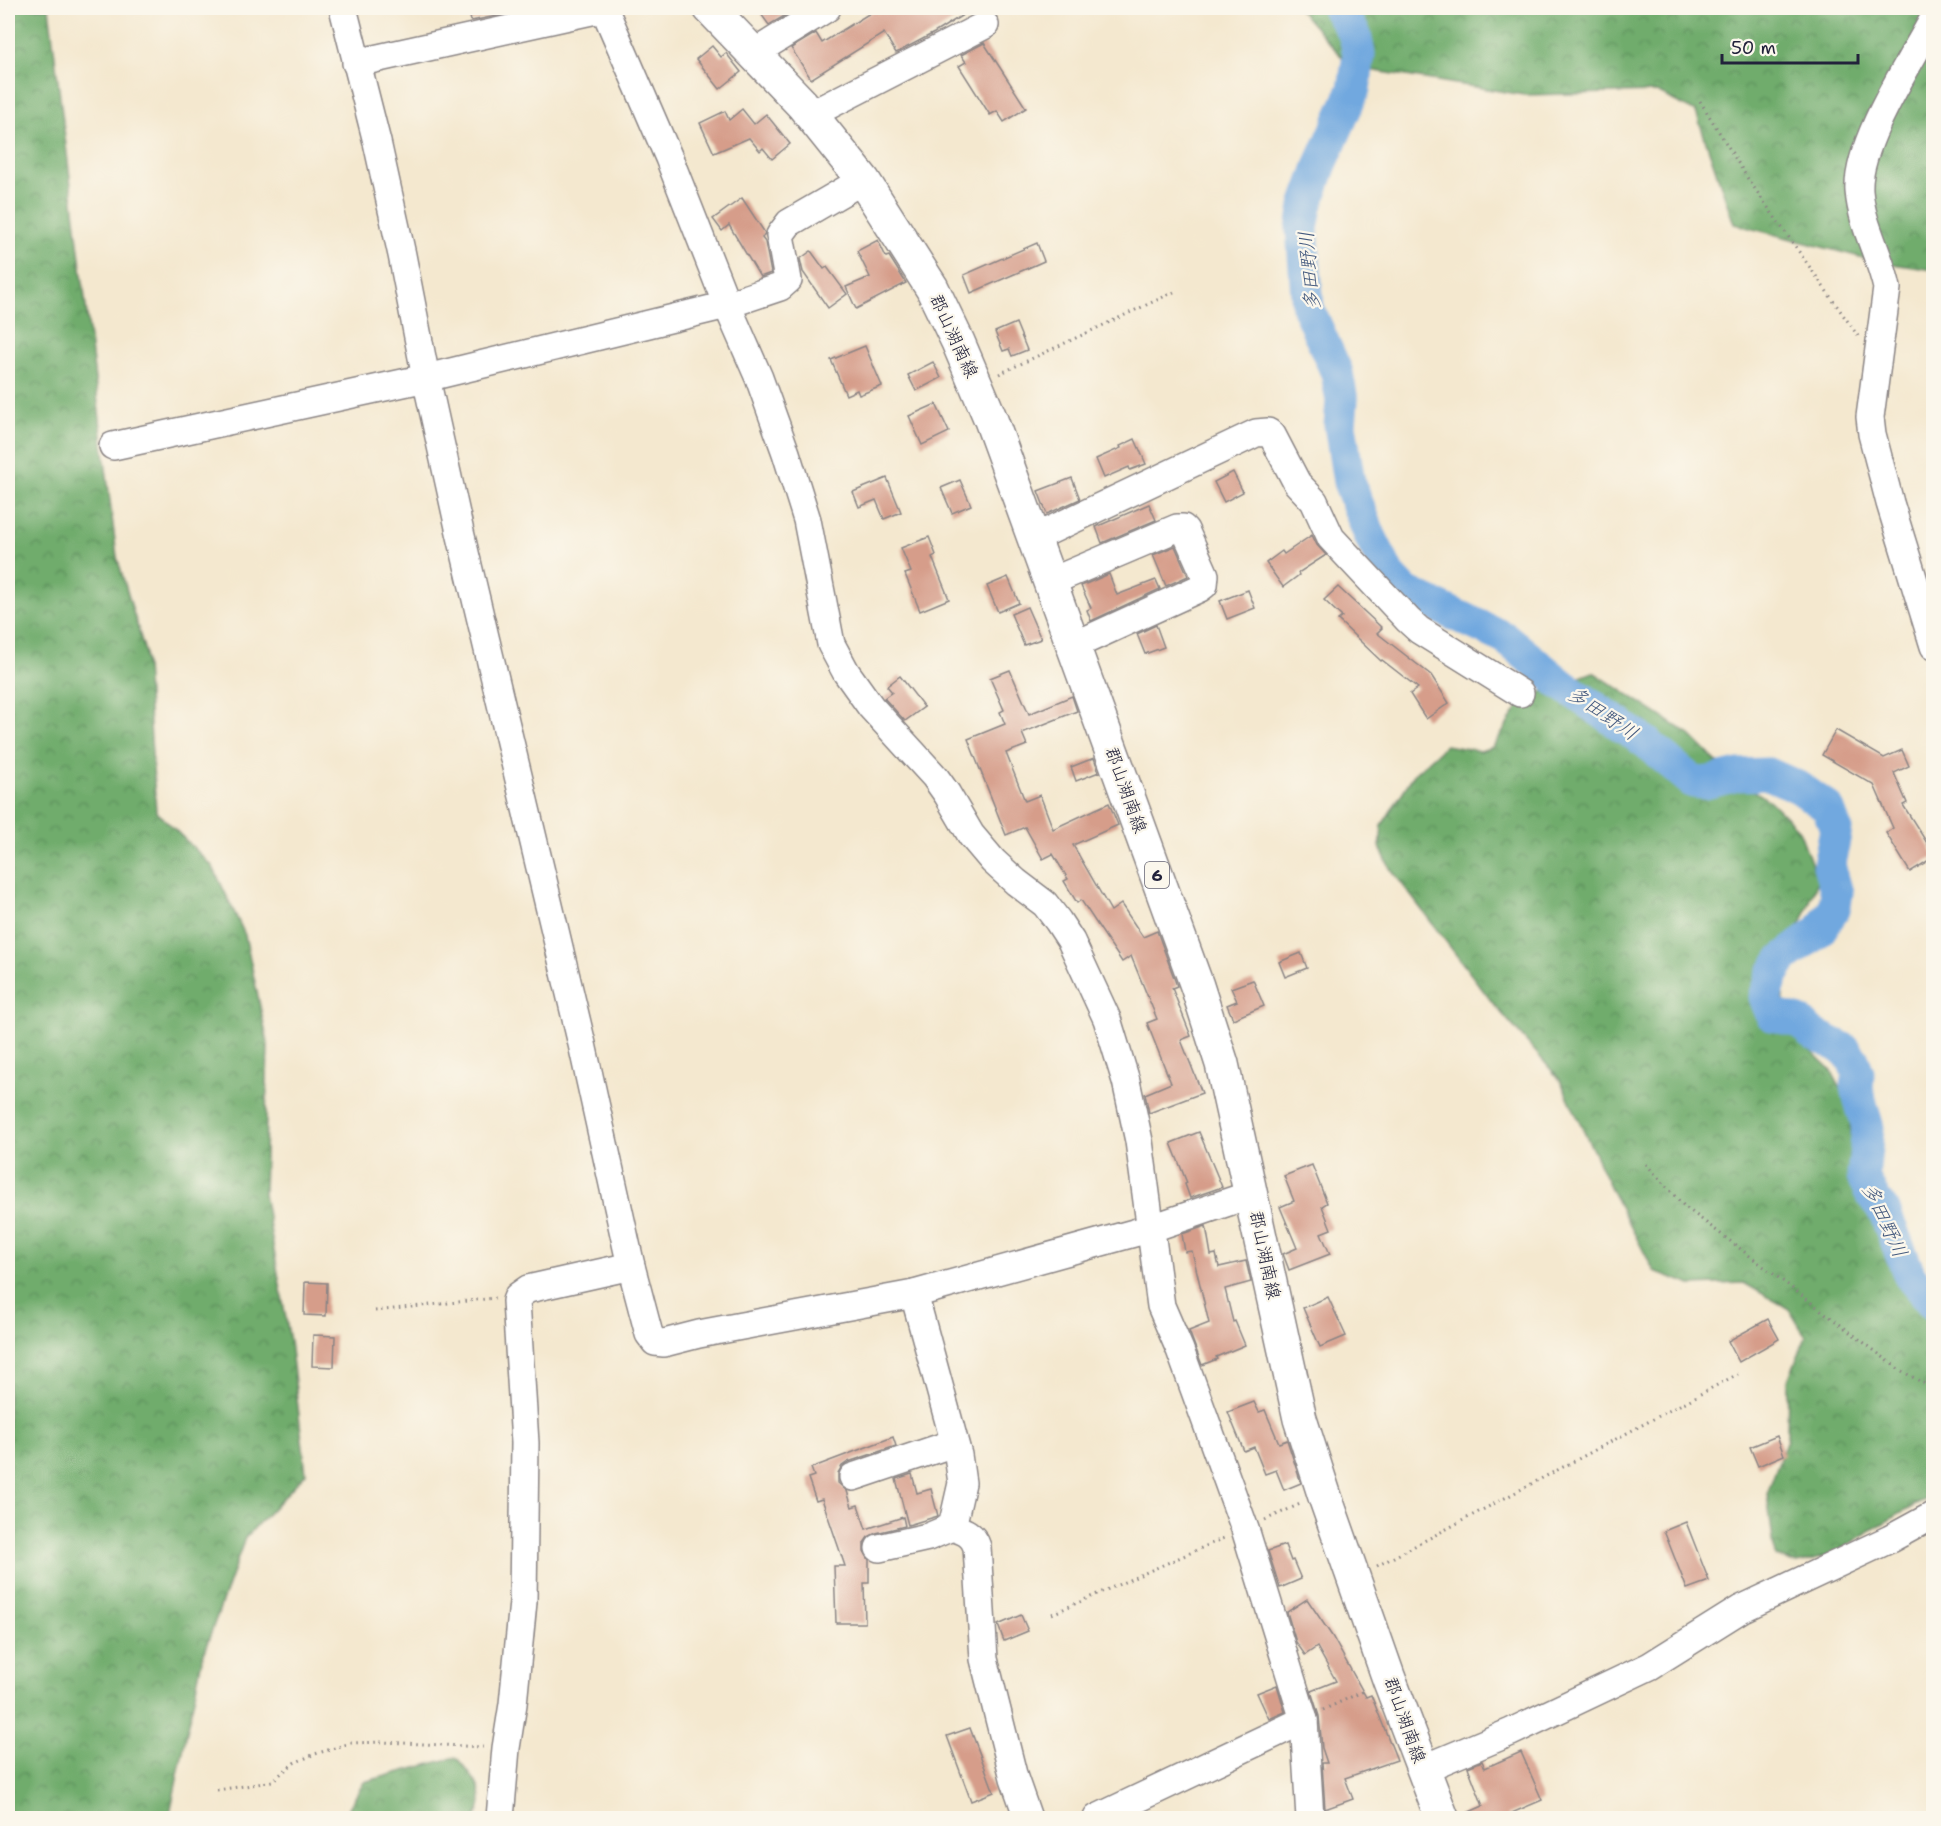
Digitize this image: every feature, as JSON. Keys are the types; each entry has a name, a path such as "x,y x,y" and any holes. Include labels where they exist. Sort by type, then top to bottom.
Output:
{"main road":[{"name":"郡山湖南線","path":"710,8 810,115 863,180 932,288 976,385 1197,986 1222,1064 1300,1419 1389,1679 1442,1818"}],"street":[{"path":"343,8 377,142 460,532 582,1044 631,1266 649,1334 655,1342 664,1343 699,1334 914,1294 1152,1228 1252,1194"},
{"path":"356,63 605,8 763,389 786,453 807,520 831,644 846,672 871,706 947,794 971,835 1000,868 1045,904 1071,941 1107,1019 1126,1081 1139,1142 1161,1306 1180,1350 1245,1529 1304,1720 1310,1818"},
{"path":"754,53 827,8"},
{"path":"1934,18 1878,120 1859,177 1859,191 1865,223 1884,273 1887,288 1870,417 1872,434 1890,503 1934,646"},
{"path":"810,115 986,25"},
{"path":"113,446 426,378 727,305 784,284 788,280 788,273 780,235 782,231 789,223 863,180"},
{"path":"1034,538 1256,433 1268,432 1272,435 1297,483 1314,501 1332,538 1408,620 1419,630 1520,693"},
{"path":"1050,582 1177,528 1185,530 1205,575 1204,585 1200,588 1073,646"},
{"path":"500,1818 523,1602 525,1443 516,1311 518,1296 528,1289 631,1266"},
{"path":"914,1294 954,1443 962,1483 952,1527"},
{"path":"852,1477 954,1443"},
{"path":"1423,1769 1511,1732 1650,1666 1741,1609 1890,1539 1934,1515"},
{"path":"879,1548 928,1537 952,1527 975,1539 984,1659 1014,1778 1028,1818"},
{"path":"1097,1818 1114,1812 1304,1720"}],"path":[{"path":"1700,101 1748,179 1849,326 1855,334 1879,351"},
{"path":"976,385 1174,292"},
{"path":"1646,1164 1684,1206 1900,1370 1934,1389"},
{"path":"375,1311 518,1296"},
{"path":"1354,1578 1738,1374"},
{"path":"1052,1614 1324,1494"},
{"path":"1304,1720 1389,1679"},
{"path":"218,1790 272,1781 294,1763 351,1743 383,1742 506,1748"}],"green space":[{"path":"8,8 49,8 117,557 145,652 156,811 213,867 245,935 268,1044 264,1194 290,1341 306,1473 245,1538 203,1655 169,1818 8,1818"},
{"path":"1298,8 1933,8 1933,270 1879,262 1734,224 1696,112 1657,92 1524,95 1351,67"},
{"path":"1593,672 1690,735 1730,775 1770,801 1799,830 1818,881 1802,921 1778,967 1789,1030 1831,1070 1849,1104 1852,1143 1885,1250 1933,1303 1933,1495 1833,1555 1797,1564 1775,1556 1767,1494 1787,1439 1788,1380 1806,1337 1789,1309 1744,1283 1691,1285 1654,1271 1613,1193 1560,1080 1492,1002 1390,868 1380,847 1382,825 1414,774 1446,745 1480,751 1493,747 1523,699"},
{"path":"456,1757 478,1785 481,1801 475,1818 343,1818 364,1782"}],"building":[{"path":"468,8 515,8 516,12 471,21"},
{"path":"771,8 798,8 769,25 761,14"},
{"path":"878,8 974,8 896,53 884,33 811,79 791,48 816,33 822,43"},
{"path":"984,43 1026,108 1004,122 997,111 990,115 959,66 966,62 961,55"},
{"path":"712,46 721,57 726,53 741,72 720,89 696,59"},
{"path":"742,109 754,124 766,114 790,144 772,159 763,148 760,151 749,138 714,153 700,123 725,111 729,120"},
{"path":"742,198 765,233 762,238 765,242 771,273 760,277 729,225 722,231 713,219"},
{"path":"878,240 886,257 889,256 906,283 856,309 846,287 870,277 857,251"},
{"path":"1037,243 1044,261 971,293 964,275"},
{"path":"811,251 824,269 827,267 847,294 828,308 803,272 800,259"},
{"path":"1016,323 1027,350 1012,356 1009,349 1003,351 995,332"},
{"path":"865,346 882,386 859,395 857,390 846,395 831,360"},
{"path":"933,362 941,378 916,391 908,375"},
{"path":"936,404 949,432 922,445 909,416"},
{"path":"1135,439 1146,464 1130,470 1129,467 1104,478 1096,459"},
{"path":"1233,472 1243,492 1224,502 1214,482"},
{"path":"887,478 901,512 884,519 876,500 859,507 853,492"},
{"path":"1072,478 1080,499 1047,514 1038,491"},
{"path":"960,480 971,505 952,513 941,488"},
{"path":"1149,504 1156,520 1102,543 1096,527"},
{"path":"1312,535 1326,555 1298,573 1299,575 1283,587 1266,563 1282,551 1284,554"},
{"path":"929,537 936,555 932,557 949,599 920,611 905,574 911,572 901,548"},
{"path":"1175,546 1188,576 1166,586 1153,555"},
{"path":"1109,574 1117,595 1156,580 1160,589 1091,621 1087,610 1091,608 1081,586"},
{"path":"1008,577 1019,603 998,612 987,586"},
{"path":"1338,587 1382,628 1377,633 1431,675 1449,703 1426,719 1410,694 1418,688 1381,661 1338,620 1342,617 1324,600"},
{"path":"1248,590 1255,608 1227,619 1220,601"},
{"path":"1027,607 1041,639 1024,645 1011,614"},
{"path":"1156,625 1164,647 1145,654 1137,634"},
{"path":"1010,670 1029,714 1072,696 1077,711 1022,733 1027,745 1006,753 1025,801 1040,795 1053,829 1109,803 1118,825 1073,845 1111,911 1121,904 1143,937 1157,931 1177,986 1172,988 1191,1036 1181,1040 1202,1093 1149,1113 1145,1094 1171,1083 1147,1023 1157,1019 1131,956 1122,962 1081,900 1077,903 1064,881 1068,879 1053,854 1043,859 1025,827 1006,835 968,739 1005,724 1000,712 1004,710 990,678"},
{"path":"900,676 924,707 905,721 884,698 892,692 887,686"},
{"path":"1836,730 1884,758 1902,750 1909,766 1894,773 1907,803 1903,805 1934,857 1910,872 1886,833 1893,828 1874,785 1822,755"},
{"path":"1094,758 1099,772 1076,781 1071,767"},
{"path":"1301,953 1307,968 1285,977 1279,962"},
{"path":"1253,980 1264,1006 1233,1019 1227,1005 1237,1001 1231,988"},
{"path":"1199,1132 1222,1187 1190,1198 1185,1184 1187,1183 1171,1143"},
{"path":"1312,1165 1327,1203 1322,1206 1331,1229 1321,1233 1330,1254 1289,1270 1283,1254 1297,1248 1280,1207 1294,1201 1284,1176"},
{"path":"1206,1226 1211,1255 1216,1254 1219,1267 1246,1261 1251,1282 1225,1289 1233,1322 1235,1321 1245,1345 1202,1365 1189,1331 1209,1323 1192,1251 1185,1252 1182,1234"},
{"path":"305,1282 327,1283 326,1316 304,1315"},
{"path":"1328,1297 1346,1336 1320,1347 1303,1308"},
{"path":"1768,1319 1779,1339 1739,1362 1728,1341"},
{"path":"313,1335 335,1336 334,1367 312,1366"},
{"path":"1254,1402 1259,1412 1265,1410 1279,1443 1287,1440 1301,1483 1284,1490 1276,1470 1265,1474 1254,1447 1244,1451 1228,1412"},
{"path":"1777,1436 1784,1455 1758,1466 1750,1447"},
{"path":"893,1437 896,1446 848,1462 838,1473 838,1483 847,1491 852,1507 858,1505 866,1529 903,1517 905,1526 868,1537 864,1543 864,1551 869,1560 869,1583 864,1583 865,1623 836,1623 834,1566 845,1566 822,1499 816,1501 808,1478 814,1476 811,1468"},
{"path":"912,1474 917,1493 931,1489 938,1516 908,1525 896,1479"},
{"path":"1686,1522 1709,1581 1687,1589 1664,1531"},
{"path":"1285,1545 1301,1579 1280,1588 1268,1551"},
{"path":"1307,1599 1332,1636 1366,1697 1371,1695 1397,1760 1345,1778 1353,1799 1325,1809 1322,1763 1327,1763 1322,1748 1319,1716 1311,1691 1336,1681 1317,1647 1305,1655 1296,1642 1287,1612"},
{"path":"1021,1615 1028,1631 1004,1641 998,1625"},
{"path":"1277,1685 1285,1712 1269,1719 1257,1693"},
{"path":"970,1728 994,1792 971,1801 947,1736"},
{"path":"1521,1752 1542,1800 1507,1815 1509,1818 1460,1818 1483,1806 1468,1767 1482,1761 1485,1768"}],"waterway":[{"name":"多田野川","path":"1338,8 1355,35 1359,54 1354,89 1321,164 1306,206 1302,229 1308,308 1337,373 1342,401 1340,425 1349,482 1370,536 1388,573 1406,592 1505,638 1561,684 1647,743 1693,782 1705,783 1738,775 1769,774 1800,788 1828,808 1836,829 1829,865 1837,893 1834,909 1820,930 1783,959 1773,974 1765,997 1772,1015 1800,1022 1811,1033 1844,1049 1853,1060 1858,1073 1857,1090 1868,1128 1863,1177 1873,1197 1884,1211 1910,1276 1934,1305"}]}
